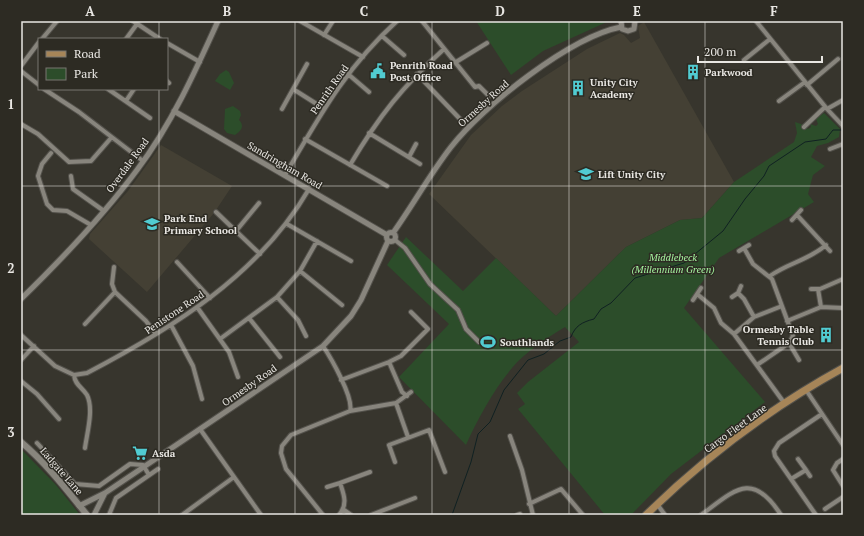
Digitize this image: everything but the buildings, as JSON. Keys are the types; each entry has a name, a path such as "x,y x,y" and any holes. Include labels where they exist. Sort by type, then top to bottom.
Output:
{"main road":[{"name":"Cargo Fleet Lane","path":"646,515 680,483 722,449 785,404 843,368"},
{"name":"Ladgate Lane","path":"21,442 45,464 87,515"}],"street":[{"path":"43,38 57,21"},
{"name":"Overdale Road","path":"21,300 92,225 143,161 174,111 200,62 218,21"},
{"path":"300,21 363,57"},
{"path":"324,35 333,21"},
{"name":"Penrith Road","path":"285,175 323,108 348,74 397,21"},
{"path":"422,21 476,86 478,86 489,96"},
{"name":"Ormesby Road","path":"393,233 451,147 492,106 516,86 556,57 592,36 621,24 624,30 632,31 635,21"},
{"path":"127,38 135,22 159,38"},
{"path":"757,22 826,108 843,126"},
{"path":"382,36 404,55"},
{"path":"744,60 770,39"},
{"path":"21,66 38,43"},
{"path":"456,62 487,43"},
{"path":"168,44 200,62"},
{"path":"350,165 369,133 392,102 416,74 444,49"},
{"path":"779,101 806,83 838,58"},
{"path":"282,109 307,64"},
{"path":"21,71 38,84"},
{"path":"348,74 369,92"},
{"path":"416,74 460,119"},
{"path":"293,89 323,108"},
{"path":"46,90 79,112 143,161"},
{"path":"110,90 150,118"},
{"path":"126,101 133,90"},
{"path":"804,127 826,108 843,100"},
{"name":"Sandringham Road","path":"174,111 387,235"},
{"path":"21,124 38,134 69,162 91,161 111,138"},
{"path":"369,133 409,157 416,159 420,164"},
{"path":"305,139 387,186"},
{"path":"409,157 416,144"},
{"path":"833,150 843,144"},
{"path":"51,153 45,161 38,176 46,204 53,210 67,211 92,225"},
{"path":"45,161 49,166"},
{"path":"70,176 73,189 104,211"},
{"name":"Penistone Road","path":"74,375 86,373 156,334 210,298 248,267 260,254 287,224 309,189"},
{"path":"236,231 259,203"},
{"path":"792,220 802,210"},
{"path":"216,212 260,254"},
{"path":"797,215 830,251"},
{"path":"287,224 351,261"},
{"path":"395,240 392,242 388,241 387,235 393,233 395,240 405,248 430,284 458,310 466,329 479,342"},
{"path":"220,339 277,296 300,271 317,241"},
{"name":"Ormesby Road","path":"80,506 104,493 323,346 335,335 358,305 388,241"},
{"path":"738,251 749,245"},
{"path":"770,276 785,267 811,257 826,245"},
{"path":"744,248 754,264 770,276 793,336 789,343 757,365"},
{"path":"177,262 210,298"},
{"path":"114,267 112,284 115,292 146,320 156,334"},
{"path":"300,271 342,305"},
{"path":"811,289 818,289 843,279"},
{"path":"732,298 738,293 741,286"},
{"path":"693,300 701,288"},
{"path":"818,289 821,307"},
{"path":"85,324 115,292"},
{"path":"738,293 744,299 754,317"},
{"path":"697,294 714,308 721,323 734,334 785,404"},
{"path":"277,296 298,320 306,336"},
{"path":"734,334 754,317 782,306"},
{"path":"197,307 220,339 232,359 238,377"},
{"path":"787,321 821,307 843,308"},
{"path":"341,380 389,362 411,348 428,329 411,312"},
{"path":"249,318 280,357"},
{"path":"171,325 193,366 202,399"},
{"path":"21,335 55,366 74,375 75,382 86,394 90,405 85,448"},
{"path":"789,343 799,360"},
{"path":"21,360 34,346"},
{"path":"323,346 333,361 341,380 350,404 350,411"},
{"path":"389,362 402,392 407,396"},
{"path":"21,381 38,394 59,418"},
{"path":"806,390 843,445"},
{"path":"322,515 286,469 281,452 282,446 291,435 350,411 396,403 411,392"},
{"path":"396,403 408,437"},
{"path":"816,515 775,456 775,447 822,414"},
{"path":"200,429 261,515"},
{"path":"395,462 389,445 429,430 445,472"},
{"path":"510,436 522,470 529,504 533,515"},
{"path":"36,443 75,484 99,486 130,464 144,466 150,475"},
{"path":"798,459 810,476"},
{"path":"843,459 837,463 834,470 843,484"},
{"path":"109,515 116,498 158,469"},
{"path":"791,479 806,470"},
{"path":"327,487 370,472"},
{"path":"182,515 234,477"},
{"path":"339,515 344,510 345,498 340,483"},
{"path":"701,515 732,492 748,488 762,492 781,515"},
{"path":"529,504 561,489 583,515"},
{"path":"94,515 104,493"},
{"path":"825,509 843,497"},
{"path":"370,515 415,498"},
{"path":"657,504 665,515"},
{"path":"344,510 351,515"}],"shaded area":[{"name":"Lift Unity City","path":"644,22 734,182 702,218 680,220 626,247 556,316 429,194 471,135 502,106 522,91 587,49 620,33 624,35 631,43 640,38 638,26"},
{"name":"Park End Primary School","path":"161,145 232,186 214,213 147,292 89,239 90,234 128,191"}],"green space":[{"path":"476,21 609,21 543,51 511,75"},
{"path":"226,70 229,72 234,83 230,90 215,81 220,74"},
{"path":"233,106 240,111 241,115 239,120 242,124 240,130 235,135 227,133 224,129 225,109"},
{"name":"Middlebeck (Millennium Green)","path":"824,113 840,129 839,137 828,143 817,146 811,157 825,166 813,175 808,194 814,202 719,258 684,308 765,402 671,474 631,515 605,515 518,409 525,404 517,393 528,382 579,342 565,327 530,351 517,362 486,405 466,445 399,377 449,324 387,265 406,237 463,291 496,258 556,316 626,247 680,220 702,218 734,182 794,142 797,133 795,122 804,125 802,127 804,129 806,127 808,129 811,127 810,124 816,126 818,124 816,119"},
{"path":"21,449 56,485 80,515 23,515 21,513"}],"waterway":[{"path":"452,515 471,462 478,434 490,422 504,390 528,360 544,354 560,341 571,337 577,327 594,319 601,309 611,303 635,278 684,263 723,231 745,199 764,176 769,166 805,142 826,139 833,130 843,130"}],"place":[{"name":"Penrith Road Post Office","path":"378,71"},
{"name":"Parkwood","path":"693,72"},
{"name":"Unity City Academy","path":"578,88"},
{"name":"Lift Unity City","path":"586,174"},
{"name":"Park End Primary School","path":"152,224"},
{"name":"Ormesby Table Tennis Club","path":"826,335"},
{"name":"Southlands","path":"488,342"},
{"name":"Asda","path":"140,453"}]}
